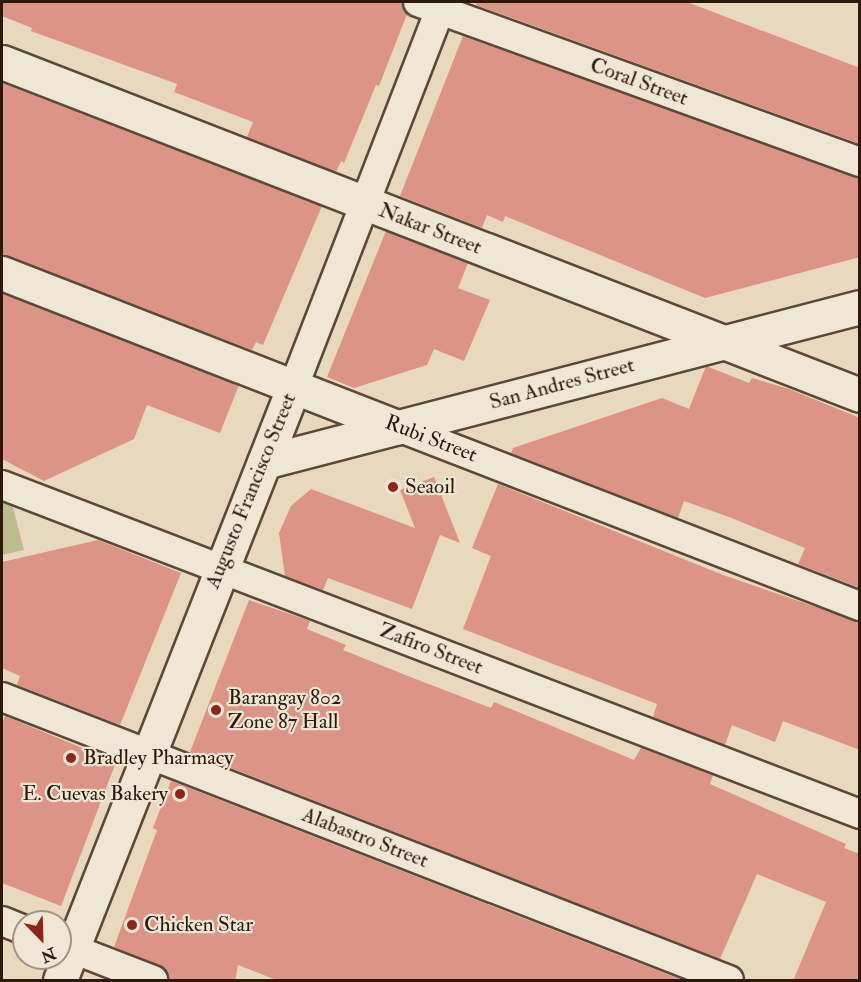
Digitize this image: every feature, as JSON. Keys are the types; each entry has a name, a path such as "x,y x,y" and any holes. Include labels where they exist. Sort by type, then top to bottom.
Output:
{"street":[{"name":"Coral Street","path":"434,4 860,162"},
{"name":"Augusto Francisco Street","path":"72,932 148,754 294,386 364,204 434,4"},
{"name":"Nakar Street","path":"2,62 364,204 727,340 860,395"},
{"name":"Rubi Street","path":"2,273 860,606"},
{"name":"San Andres Street","path":"264,462 727,340 860,308"},
{"name":"Zafiro Street","path":"2,485 860,814"},
{"name":"Alabastro Street","path":"2,697 729,981"},
{"path":"72,948 153,981"}],"green space":[{"path":"8,488 24,550 2,555 2,490"}],"building":[{"path":"2,2 402,2 407,14 379,86 376,85 344,163 341,161 336,172 247,137 253,122 174,92 177,84 31,31 32,28 2,16"},
{"path":"477,2 687,2 860,68 860,144 476,5"},
{"path":"463,36 860,178 860,257 705,298 505,216 503,222 487,215 482,228 400,196"},
{"path":"2,83 322,206 263,345 256,342 252,350 2,255"},
{"path":"386,231 468,263 458,288 490,300 464,361 434,349 427,365 354,388 327,377"},
{"path":"2,293 239,385 220,433 147,405 134,439 44,481 2,459"},
{"path":"706,366 749,383 752,378 789,389 860,418 860,588 798,564 805,548 729,517 684,501 678,518 511,453 513,448 662,398 689,409"},
{"path":"434,477 460,543 440,535 412,609 328,578 323,590 285,576 279,533 291,506 311,489 415,528 400,490"},
{"path":"498,484 723,575 860,622 860,750 783,721 775,742 732,725 725,745 653,717 657,704 463,629 491,556 472,548"},
{"path":"98,540 181,573 120,725 17,685 20,676 2,668 2,562"},
{"path":"249,600 310,621 307,629 346,645 343,650 491,708 494,702 634,760 641,748 713,775 710,784 846,844 844,848 860,854 860,981 793,981 826,902 757,874 720,959 190,752"},
{"path":"5,716 116,762 61,906 2,883 2,724"},
{"path":"171,781 685,981 279,981 238,965 235,981 169,981 159,965 114,947 157,830 153,828"}],"place":[{"name":"Seaoil","path":"393,487"},
{"name":"Barangay 802 Zone 87 Hall","path":"216,710"},
{"name":"Bradley Pharmacy","path":"71,758"},
{"name":"E. Cuevas Bakery","path":"180,794"},
{"name":"Chicken Star","path":"132,925"}]}
